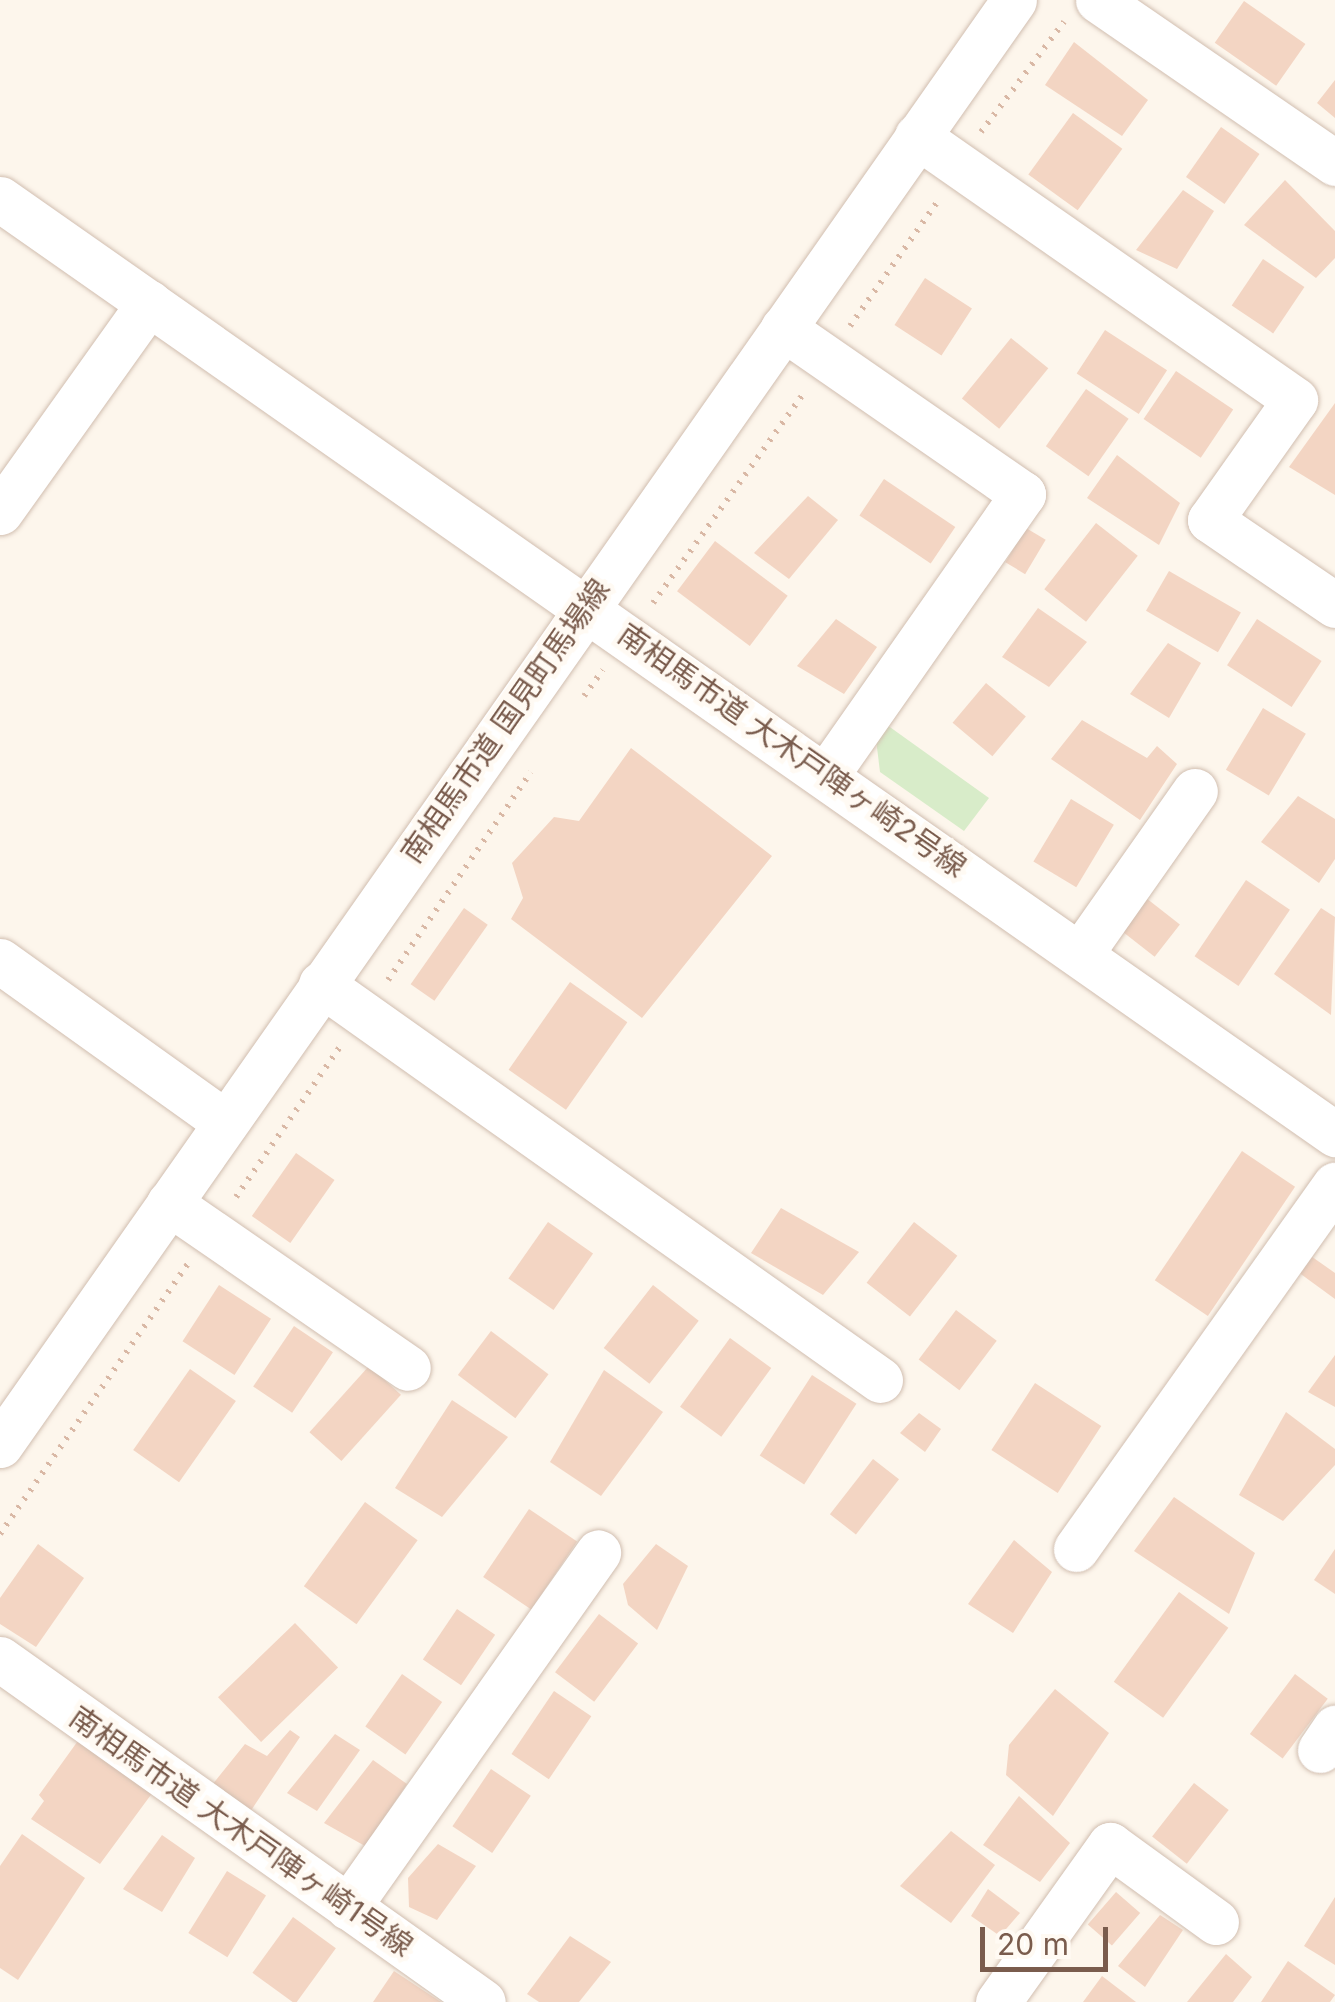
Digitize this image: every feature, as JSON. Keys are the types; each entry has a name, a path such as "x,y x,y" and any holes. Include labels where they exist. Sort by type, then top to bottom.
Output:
{"street":[{"name":"南相馬市道 国見町馬場線","path":"0,1445 585,606 1014,0"},
{"path":"1083,8 1335,163"},
{"path":"917,136 1294,400 1210,520 1335,606"},
{"name":"南相馬市道 大木戸陣ヶ崎2号線","path":"0,199 1081,953 1331,1122"},
{"path":"0,512 149,303"},
{"path":"783,328 1023,494 827,774"},
{"path":"1081,953 1195,791"},
{"path":"0,961 225,1122"},
{"path":"321,984 880,1380"},
{"path":"1076,1548 1335,1186"},
{"path":"169,1203 408,1368"},
{"path":"348,1907 598,1552"},
{"name":"南相馬市道 大木戸陣ヶ崎1号線","path":"0,1659 479,2001"},
{"path":"998,2002 1110,1845 1216,1922"}],"path":[{"path":"643,615 828,358 960,164 1083,8"},
{"path":"580,702 612,656"},
{"path":"0,1534 537,763"}],"green space":[{"path":"887,725 989,798 964,831 880,772 876,739"}],"building":[{"path":"1244,1 1305,44 1276,86 1215,43"},
{"path":"1074,42 1148,100 1122,136 1045,85"},
{"path":"1335,80 1335,118 1317,103"},
{"path":"1073,113 1122,149 1078,210 1028,174"},
{"path":"1221,127 1260,154 1225,204 1186,177"},
{"path":"1285,180 1335,231 1335,258 1316,278 1244,225"},
{"path":"1183,190 1214,211 1177,269 1136,250"},
{"path":"1263,259 1304,287 1273,333 1232,305"},
{"path":"925,278 972,308 941,355 895,325"},
{"path":"1105,330 1167,370 1139,414 1077,374"},
{"path":"1011,338 1048,368 999,429 962,399"},
{"path":"1176,371 1233,410 1201,458 1144,419"},
{"path":"1086,389 1129,419 1088,476 1046,446"},
{"path":"1335,403 1335,495 1289,467"},
{"path":"1117,455 1180,503 1159,545 1087,498"},
{"path":"884,479 955,527 931,564 859,515"},
{"path":"808,496 838,520 789,579 754,553"},
{"path":"1096,523 1138,556 1086,622 1044,589"},
{"path":"1026,528 1046,540 1025,574 1005,562"},
{"path":"715,541 788,596 750,646 677,591"},
{"path":"1169,571 1241,612 1218,652 1146,611"},
{"path":"1038,608 1087,642 1049,687 1002,657"},
{"path":"836,619 877,647 844,694 797,666"},
{"path":"1257,619 1322,661 1292,707 1227,665"},
{"path":"1168,643 1201,663 1169,718 1130,694"},
{"path":"986,683 1026,716 992,756 953,723"},
{"path":"1263,708 1306,734 1269,795 1226,770"},
{"path":"1082,720 1147,758 1157,746 1177,764 1140,820 1051,759"},
{"path":"631,748 772,856 642,1018 511,919 523,898 512,863 554,817 579,821"},
{"path":"1298,796 1335,819 1335,859 1319,883 1261,842"},
{"path":"1071,799 1114,825 1076,887 1033,862"},
{"path":"1246,880 1290,910 1238,986 1195,956"},
{"path":"1146,898 1180,924 1155,957 1121,930"},
{"path":"464,908 488,925 434,1001 411,984"},
{"path":"1321,908 1335,917 1331,1015 1274,974"},
{"path":"570,982 627,1022 566,1110 509,1070"},
{"path":"1242,1151 1295,1187 1208,1316 1155,1280"},
{"path":"296,1153 335,1180 290,1243 252,1216"},
{"path":"781,1208 859,1252 823,1295 751,1253"},
{"path":"548,1222 593,1254 553,1310 508,1279"},
{"path":"914,1222 957,1256 910,1317 867,1283"},
{"path":"1308,1254 1335,1273 1335,1299 1298,1272"},
{"path":"219,1285 271,1319 235,1375 183,1341"},
{"path":"653,1285 699,1321 649,1384 604,1348"},
{"path":"956,1310 997,1341 959,1390 919,1360"},
{"path":"294,1326 333,1352 292,1413 253,1387"},
{"path":"491,1331 549,1374 515,1418 458,1375"},
{"path":"730,1338 771,1368 721,1437 680,1407"},
{"path":"1335,1355 1335,1407 1308,1392"},
{"path":"369,1366 401,1395 341,1461 309,1432"},
{"path":"190,1369 236,1401 179,1482 133,1450"},
{"path":"604,1370 663,1412 601,1496 550,1462"},
{"path":"812,1375 856,1404 804,1484 760,1456"},
{"path":"1035,1383 1101,1426 1058,1493 991,1450"},
{"path":"452,1400 508,1437 442,1517 395,1488"},
{"path":"1286,1412 1335,1449 1335,1465 1283,1521 1239,1495"},
{"path":"919,1413 941,1429 925,1452 900,1433"},
{"path":"873,1459 899,1479 856,1534 830,1514"},
{"path":"1174,1497 1255,1553 1229,1614 1134,1551"},
{"path":"365,1502 418,1540 356,1624 304,1586"},
{"path":"529,1509 577,1541 531,1609 483,1577"},
{"path":"1014,1540 1052,1572 1013,1633 968,1604"},
{"path":"38,1544 84,1578 36,1647 0,1624 0,1598"},
{"path":"656,1544 688,1566 657,1630 628,1605 623,1584"},
{"path":"1335,1549 1335,1594 1314,1580"},
{"path":"1179,1592 1228,1628 1163,1718 1114,1682"},
{"path":"457,1609 495,1635 461,1685 423,1660"},
{"path":"599,1614 638,1643 594,1702 555,1672"},
{"path":"295,1623 338,1668 261,1742 218,1697"},
{"path":"402,1674 442,1702 405,1755 365,1726"},
{"path":"1295,1674 1328,1699 1283,1759 1250,1734"},
{"path":"1055,1689 1109,1733 1053,1816 1006,1775 1009,1745"},
{"path":"554,1691 591,1716 549,1779 512,1754"},
{"path":"290,1730 300,1737 250,1812 212,1785 245,1744 267,1756"},
{"path":"335,1734 360,1750 317,1811 287,1793"},
{"path":"80,1738 153,1792 100,1864 31,1819 44,1801 39,1795"},
{"path":"373,1760 407,1784 365,1846 324,1823"},
{"path":"491,1769 531,1796 492,1853 452,1826"},
{"path":"1194,1783 1229,1810 1187,1864 1152,1837"},
{"path":"1019,1796 1070,1843 1040,1882 983,1845"},
{"path":"951,1831 995,1865 951,1923 900,1886"},
{"path":"22,1834 85,1878 18,1980 0,1968 0,1866"},
{"path":"162,1835 195,1858 162,1912 123,1889"},
{"path":"438,1844 476,1866 437,1920 409,1907 408,1878"},
{"path":"227,1871 266,1895 227,1957 188,1933"},
{"path":"988,1889 1020,1913 1000,1936 971,1916"},
{"path":"1116,1892 1140,1913 1112,1945 1088,1924"},
{"path":"1335,1897 1335,1965 1304,1946"},
{"path":"1160,1915 1183,1930 1145,1987 1118,1966"},
{"path":"293,1917 336,1948 297,2002 252,1973"},
{"path":"570,1936 611,1962 579,2002 539,2002 527,1994"},
{"path":"1226,1954 1252,1977 1233,2002 1187,2002"},
{"path":"1288,1961 1335,1995 1330,2002 1261,2002"},
{"path":"394,1971 441,2002 373,2002"},
{"path":"1102,1976 1136,2002 1083,2002"}]}
